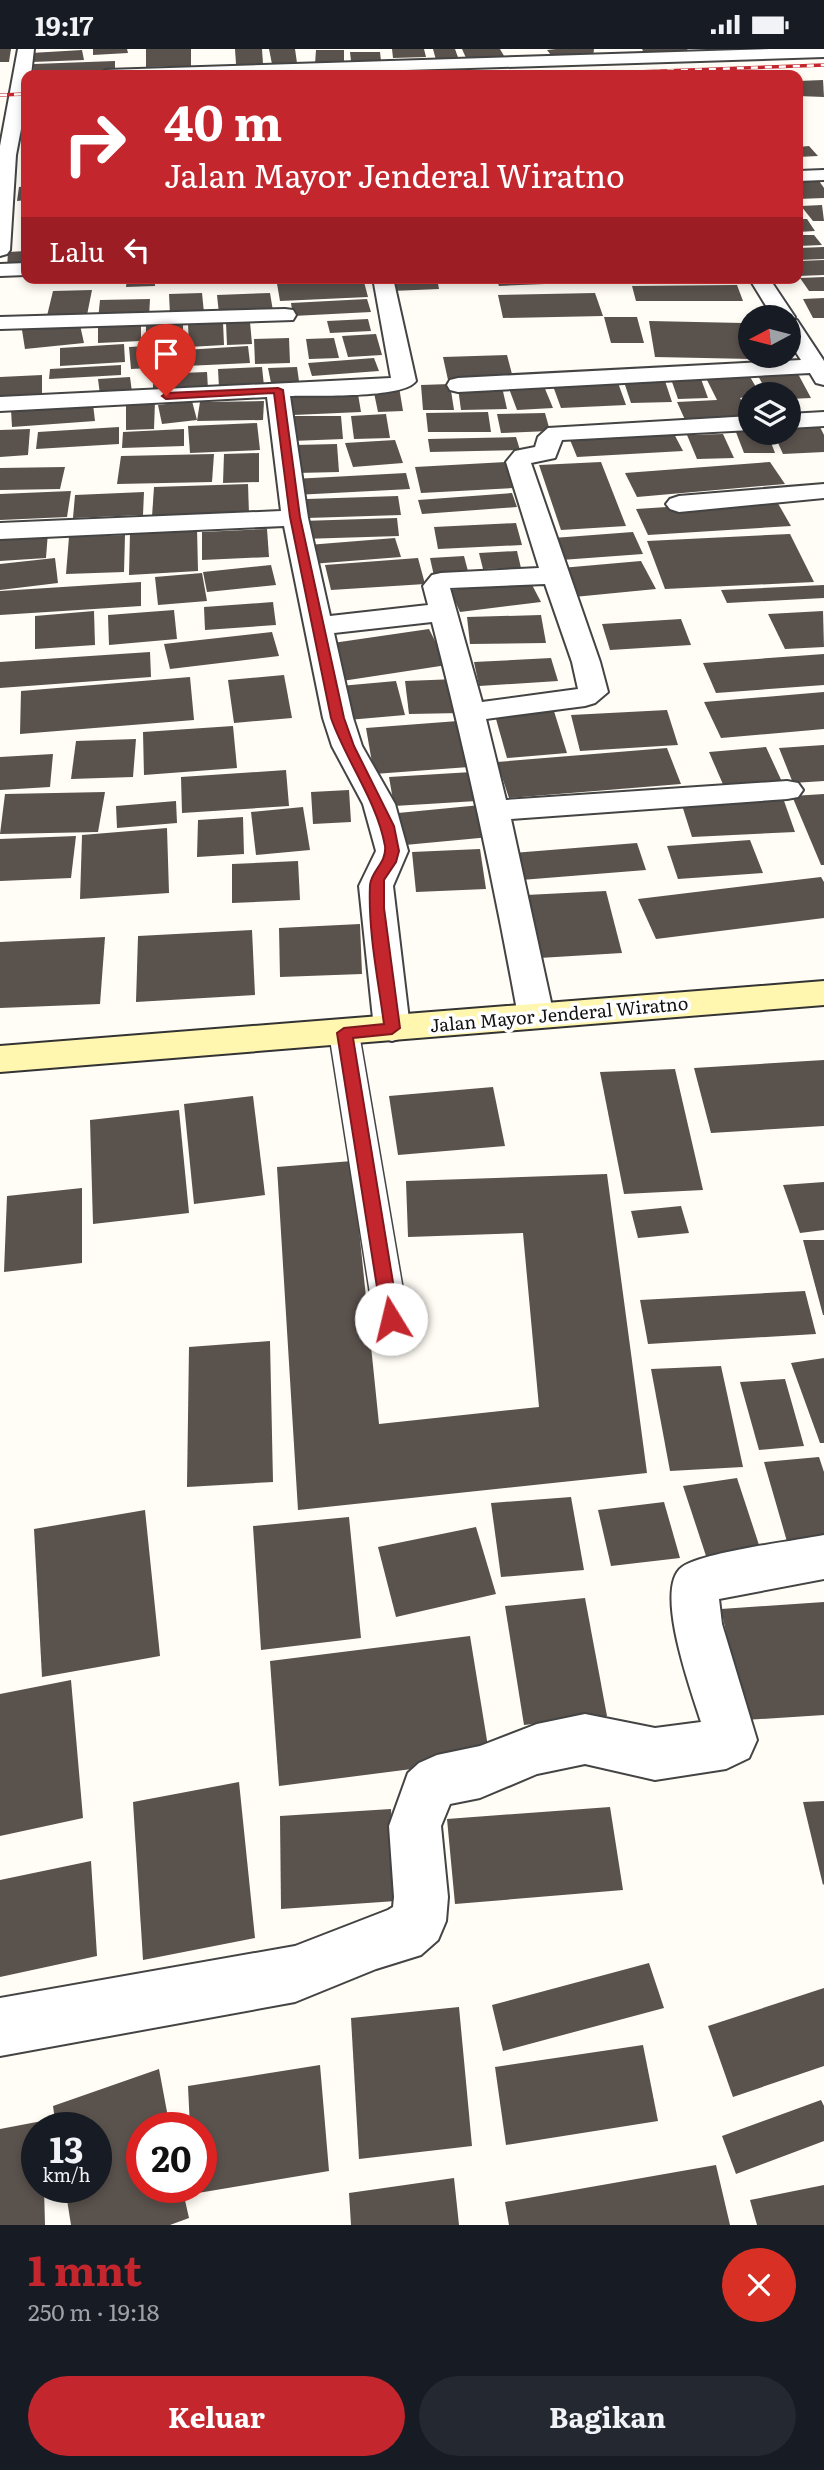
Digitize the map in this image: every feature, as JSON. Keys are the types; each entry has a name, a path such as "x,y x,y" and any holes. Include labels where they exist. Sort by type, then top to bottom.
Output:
{"street":[{"path":"25,70 26,49"},
{"path":"230,70 601,55 824,52"},
{"path":"0,79 21,78"},
{"path":"0,250 3,155 21,87"},
{"path":"803,176 824,175"},
{"path":"3,217 21,212"},
{"path":"0,270 21,269"},
{"path":"0,404 381,386 405,381 384,284"},
{"path":"763,284 776,305"},
{"path":"0,323 285,315"},
{"path":"802,335 824,341"},
{"path":"802,344 820,372"},
{"path":"458,385 820,372"},
{"path":"278,390 295,517 338,718 353,757 379,804 392,851 376,886 392,1028"},
{"path":"801,420 824,419"},
{"path":"470,712 585,697 593,691 586,662 520,468 520,458 546,453 550,437 560,432 738,424"},
{"path":"679,504 824,491"},
{"path":"0,531 295,517"},
{"path":"536,1016 513,897 470,712 436,588 441,581 555,575"},
{"path":"318,626 443,612"},
{"path":"492,811 787,790"},
{"name":"Jalan Mayor Jenderal Wiratno","path":"0,1059 824,993"},
{"path":"0,2027 295,1974 376,1941 401,1935 419,1921 421,1897 415,1826 426,1791 437,1781 480,1772 537,1749 590,1738 656,1754 726,1744 731,1740 698,1624 694,1589 698,1583 709,1579 824,1556"}],"lane":[{"path":"344,1033 391,1319"}],"building":[{"path":"0,49 11,49 9,62 0,62"},
{"path":"93,49 127,49 128,53 93,55"},
{"path":"146,49 191,49 191,66 146,67"},
{"path":"235,49 262,49 263,64 236,64"},
{"path":"269,49 295,49 297,63 272,64"},
{"path":"392,49 424,49 426,57 393,58"},
{"path":"433,49 455,49 459,60 436,60"},
{"path":"462,49 500,49 504,56 466,58"},
{"path":"594,49 593,57 554,59 547,50"},
{"path":"642,49 687,49 689,52 644,53"},
{"path":"82,50 84,60 32,62 31,53"},
{"path":"316,50 344,50 344,64 315,64"},
{"path":"350,52 380,52 381,61 351,61"},
{"path":"115,61 115,70 33,70 34,64"},
{"path":"823,80 824,97 803,96 803,81"},
{"path":"809,146 818,156 803,157 803,147"},
{"path":"817,178 824,188 824,198 803,199 803,179"},
{"path":"19,187 21,201 17,201"},
{"path":"822,205 824,221 813,221 803,206"},
{"path":"803,219 807,219 815,231 803,232"},
{"path":"803,235 814,235 822,245 803,246"},
{"path":"824,247 824,259 803,260 803,248"},
{"path":"21,251 21,267 7,268 8,252"},
{"path":"824,260 824,275 803,276 803,261"},
{"path":"824,277 824,291 809,291 803,278"},
{"path":"126,284 155,284 155,286 126,287"},
{"path":"277,284 365,284 368,297 280,301"},
{"path":"391,284 438,284 439,289 392,291"},
{"path":"498,284 546,284 499,286"},
{"path":"737,285 743,301 636,301 632,286"},
{"path":"92,290 86,320 46,320 53,291"},
{"path":"202,293 204,313 170,315 169,294"},
{"path":"270,293 273,311 219,314 217,295"},
{"path":"595,293 603,316 503,318 498,295"},
{"path":"824,298 824,318 813,318 803,299"},
{"path":"150,299 149,318 98,320 100,300"},
{"path":"367,299 371,312 293,316 291,303"},
{"path":"604,317 637,317 644,343 611,343"},
{"path":"368,319 371,331 330,333 327,321"},
{"path":"649,321 738,323 738,359 655,357"},
{"path":"183,322 183,341 146,343 146,324"},
{"path":"223,322 224,345 189,347 188,324"},
{"path":"250,322 252,344 227,345 226,323"},
{"path":"141,324 141,341 98,343 98,327"},
{"path":"80,325 84,343 25,349 22,330"},
{"path":"376,334 382,355 348,357 342,336"},
{"path":"289,338 290,363 255,364 254,339"},
{"path":"334,338 339,358 309,359 306,339"},
{"path":"124,344 125,362 60,366 60,348"},
{"path":"165,345 168,367 131,369 129,347"},
{"path":"248,346 250,363 186,366 184,350"},
{"path":"507,355 513,378 448,380 443,357"},
{"path":"374,358 379,371 312,376 308,363"},
{"path":"121,365 121,375 49,379 50,369"},
{"path":"262,367 264,386 219,388 218,369"},
{"path":"297,367 299,381 271,383 268,368"},
{"path":"207,372 208,389 153,392 153,374"},
{"path":"797,372 811,398 801,398 801,382 761,382 757,374"},
{"path":"42,375 42,397 0,400 0,377"},
{"path":"749,375 753,382 738,382 738,418 686,422 677,402 717,400 705,376"},
{"path":"130,377 132,392 100,395 98,379"},
{"path":"671,379 701,379 708,398 678,399"},
{"path":"617,380 626,405 561,408 553,386"},
{"path":"665,381 672,402 631,403 624,382"},
{"path":"450,384 454,410 423,410 421,385"},
{"path":"543,384 553,408 517,410 508,386"},
{"path":"399,387 403,411 378,412 373,388"},
{"path":"502,387 507,409 461,410 458,388"},
{"path":"357,388 361,412 293,415 290,391"},
{"path":"155,401 154,429 126,430 126,402"},
{"path":"192,401 197,420 162,424 158,405"},
{"path":"264,401 263,420 197,421 200,402"},
{"path":"93,404 95,421 12,427 11,410"},
{"path":"488,412 491,432 428,432 426,413"},
{"path":"545,413 550,431 501,433 497,414"},
{"path":"386,414 390,438 354,439 351,416"},
{"path":"292,416 341,416 343,439 292,441"},
{"path":"257,423 260,450 190,453 188,426"},
{"path":"119,427 119,444 36,449 38,432"},
{"path":"820,427 824,435 824,452 783,454 779,445 801,445 801,428"},
{"path":"30,429 28,455 0,457 0,430"},
{"path":"184,429 184,446 122,448 123,432"},
{"path":"672,430 683,451 577,457 568,435"},
{"path":"723,434 734,458 697,459 687,435"},
{"path":"516,437 520,450 430,452 428,439"},
{"path":"395,440 403,463 353,467 345,443"},
{"path":"337,444 339,472 296,473 295,445"},
{"path":"741,445 772,445 775,453 744,453"},
{"path":"259,453 259,482 223,483 224,454"},
{"path":"214,454 212,482 117,484 121,456"},
{"path":"506,462 514,488 421,493 415,467"},
{"path":"601,462 626,526 561,530 539,465"},
{"path":"770,462 785,484 637,497 625,473"},
{"path":"65,467 60,489 0,490 0,468"},
{"path":"406,473 410,489 295,495 293,479"},
{"path":"248,484 249,514 152,517 154,487"},
{"path":"71,491 67,517 0,520 0,494"},
{"path":"144,492 143,515 73,518 75,495"},
{"path":"512,493 517,507 422,514 418,500"},
{"path":"398,496 401,515 307,518 307,499"},
{"path":"776,500 791,526 648,535 636,509"},
{"path":"397,518 399,536 302,539 301,521"},
{"path":"516,523 522,545 438,549 434,527"},
{"path":"197,528 198,571 129,575 130,532"},
{"path":"267,529 269,557 202,560 202,532"},
{"path":"48,532 46,558 0,561 0,534"},
{"path":"633,532 643,554 561,560 553,538"},
{"path":"790,534 814,582 665,589 647,541"},
{"path":"125,535 124,572 66,574 69,537"},
{"path":"395,538 401,557 311,564 308,545"},
{"path":"517,551 521,568 483,569 479,553"},
{"path":"464,556 469,575 434,576 430,558"},
{"path":"55,558 58,583 0,590 0,564"},
{"path":"418,558 425,584 331,590 325,565"},
{"path":"641,561 656,589 574,597 561,568"},
{"path":"271,565 276,585 207,592 203,572"},
{"path":"202,573 207,601 158,605 155,577"},
{"path":"530,581 541,602 460,612 450,590"},
{"path":"141,582 141,606 0,615 0,591"},
{"path":"824,585 824,598 727,603 721,590"},
{"path":"273,602 276,625 205,630 204,607"},
{"path":"174,610 177,639 109,645 108,615"},
{"path":"94,611 95,645 35,649 35,616"},
{"path":"823,611 824,647 785,649 768,614"},
{"path":"541,615 546,643 470,644 467,617"},
{"path":"681,619 691,645 610,650 602,624"},
{"path":"429,629 447,665 342,681 326,644"},
{"path":"272,632 279,656 170,669 164,644"},
{"path":"150,652 151,677 0,688 0,662"},
{"path":"824,654 824,685 716,693 703,663"},
{"path":"551,658 558,681 479,686 474,662"},
{"path":"284,675 292,718 234,723 228,680"},
{"path":"190,677 194,720 20,734 21,691"},
{"path":"457,679 461,713 409,714 405,681"},
{"path":"396,681 405,715 348,720 340,686"},
{"path":"824,692 824,729 721,738 704,702"},
{"path":"553,708 567,753 507,758 494,712"},
{"path":"667,710 678,745 580,751 571,715"},
{"path":"458,721 469,767 374,774 366,728"},
{"path":"233,726 237,768 144,775 143,732"},
{"path":"136,739 133,777 71,779 76,741"},
{"path":"824,745 824,781 793,783 779,748"},
{"path":"766,747 783,784 725,789 709,752"},
{"path":"667,748 681,784 509,798 497,762"},
{"path":"53,754 50,787 0,790 0,757"},
{"path":"286,770 289,806 182,813 181,777"},
{"path":"472,772 477,801 394,806 389,777"},
{"path":"349,790 351,822 313,824 311,792"},
{"path":"105,792 98,832 0,834 5,794"},
{"path":"824,794 824,865 821,865 792,796"},
{"path":"783,798 795,832 692,837 681,802"},
{"path":"176,801 177,823 117,828 116,806"},
{"path":"481,805 490,837 405,845 398,813"},
{"path":"303,807 310,850 256,855 251,812"},
{"path":"243,817 244,854 197,857 198,820"},
{"path":"167,828 169,893 80,899 82,835"},
{"path":"76,836 71,878 0,881 0,839"},
{"path":"750,840 763,873 678,879 667,846"},
{"path":"637,843 646,870 521,880 513,853"},
{"path":"480,849 486,889 416,892 412,852"},
{"path":"298,861 300,900 232,903 232,864"},
{"path":"821,877 824,882 824,918 656,939 638,899"},
{"path":"606,891 622,953 539,958 526,895"},
{"path":"360,924 362,974 280,977 279,928"},
{"path":"252,930 255,995 136,1002 138,936"},
{"path":"105,937 100,1004 0,1008 0,942"},
{"path":"824,1060 824,1126 711,1133 694,1068"},
{"path":"675,1069 703,1190 624,1194 600,1072"},
{"path":"493,1087 505,1146 398,1155 389,1096"},
{"path":"253,1096 265,1195 194,1204 184,1104"},
{"path":"179,1110 189,1213 93,1224 90,1120"},
{"path":"352,1161 379,1424 539,1407 523,1233 408,1237 406,1181 607,1174 647,1473 298,1510 277,1167"},
{"path":"824,1182 824,1230 800,1233 783,1185"},
{"path":"82,1188 82,1263 4,1272 7,1196"},
{"path":"681,1206 689,1233 638,1238 631,1211"},
{"path":"803,1240 824,1240 824,1315 823,1315"},
{"path":"805,1291 816,1334 648,1344 640,1300"},
{"path":"270,1341 273,1482 187,1487 189,1347"},
{"path":"824,1358 824,1443 820,1443 791,1363"},
{"path":"721,1366 743,1467 670,1471 651,1369"},
{"path":"785,1379 804,1446 759,1450 740,1382"},
{"path":"819,1457 824,1472 824,1541 788,1545 764,1462"},
{"path":"737,1478 762,1554 708,1562 683,1486"},
{"path":"571,1497 584,1570 501,1577 491,1503"},
{"path":"664,1502 680,1558 611,1566 598,1510"},
{"path":"145,1510 160,1656 42,1677 34,1529"},
{"path":"349,1517 361,1638 261,1650 253,1526"},
{"path":"476,1527 496,1594 396,1617 378,1547"},
{"path":"585,1598 607,1716 524,1725 505,1606"},
{"path":"824,1602 824,1715 745,1720 721,1609"},
{"path":"470,1636 490,1759 279,1786 270,1661"},
{"path":"71,1680 83,1818 0,1836 0,1694"},
{"path":"239,1782 255,1938 143,1960 133,1802"},
{"path":"824,1801 824,1884 823,1885 803,1802"},
{"path":"610,1807 623,1890 455,1904 447,1819"},
{"path":"391,1809 396,1901 281,1909 280,1816"},
{"path":"91,1861 97,1956 0,1977 0,1880"},
{"path":"649,1963 664,2008 503,2051 492,2005"},
{"path":"824,1988 824,2066 733,2097 708,2026"},
{"path":"459,2007 472,2146 359,2159 351,2018"},
{"path":"643,2045 658,2121 506,2145 495,2067"},
{"path":"320,2065 329,2171 217,2190 217,2112 189,2112 188,2086"},
{"path":"159,2069 167,2112 126,2112 126,2203 186,2203 189,2218 170,2225 71,2225 68,2203 112,2203 112,2112 54,2112 53,2106"},
{"path":"821,2100 824,2106 824,2141 736,2174 722,2136"},
{"path":"21,2125 21,2203 44,2203 45,2225 0,2225 0,2129"},
{"path":"716,2165 730,2225 509,2225 505,2202"},
{"path":"454,2178 459,2225 351,2225 349,2193"},
{"path":"824,2185 824,2225 757,2225 750,2200"}],"railway":[{"path":"690,70 824,65"},
{"path":"0,95 21,94"}],"route":[{"path":"166,396 278,390 295,517 338,718 347,746 379,804 387,826 392,851 376,886 392,1028 344,1033 391,1319"}]}
